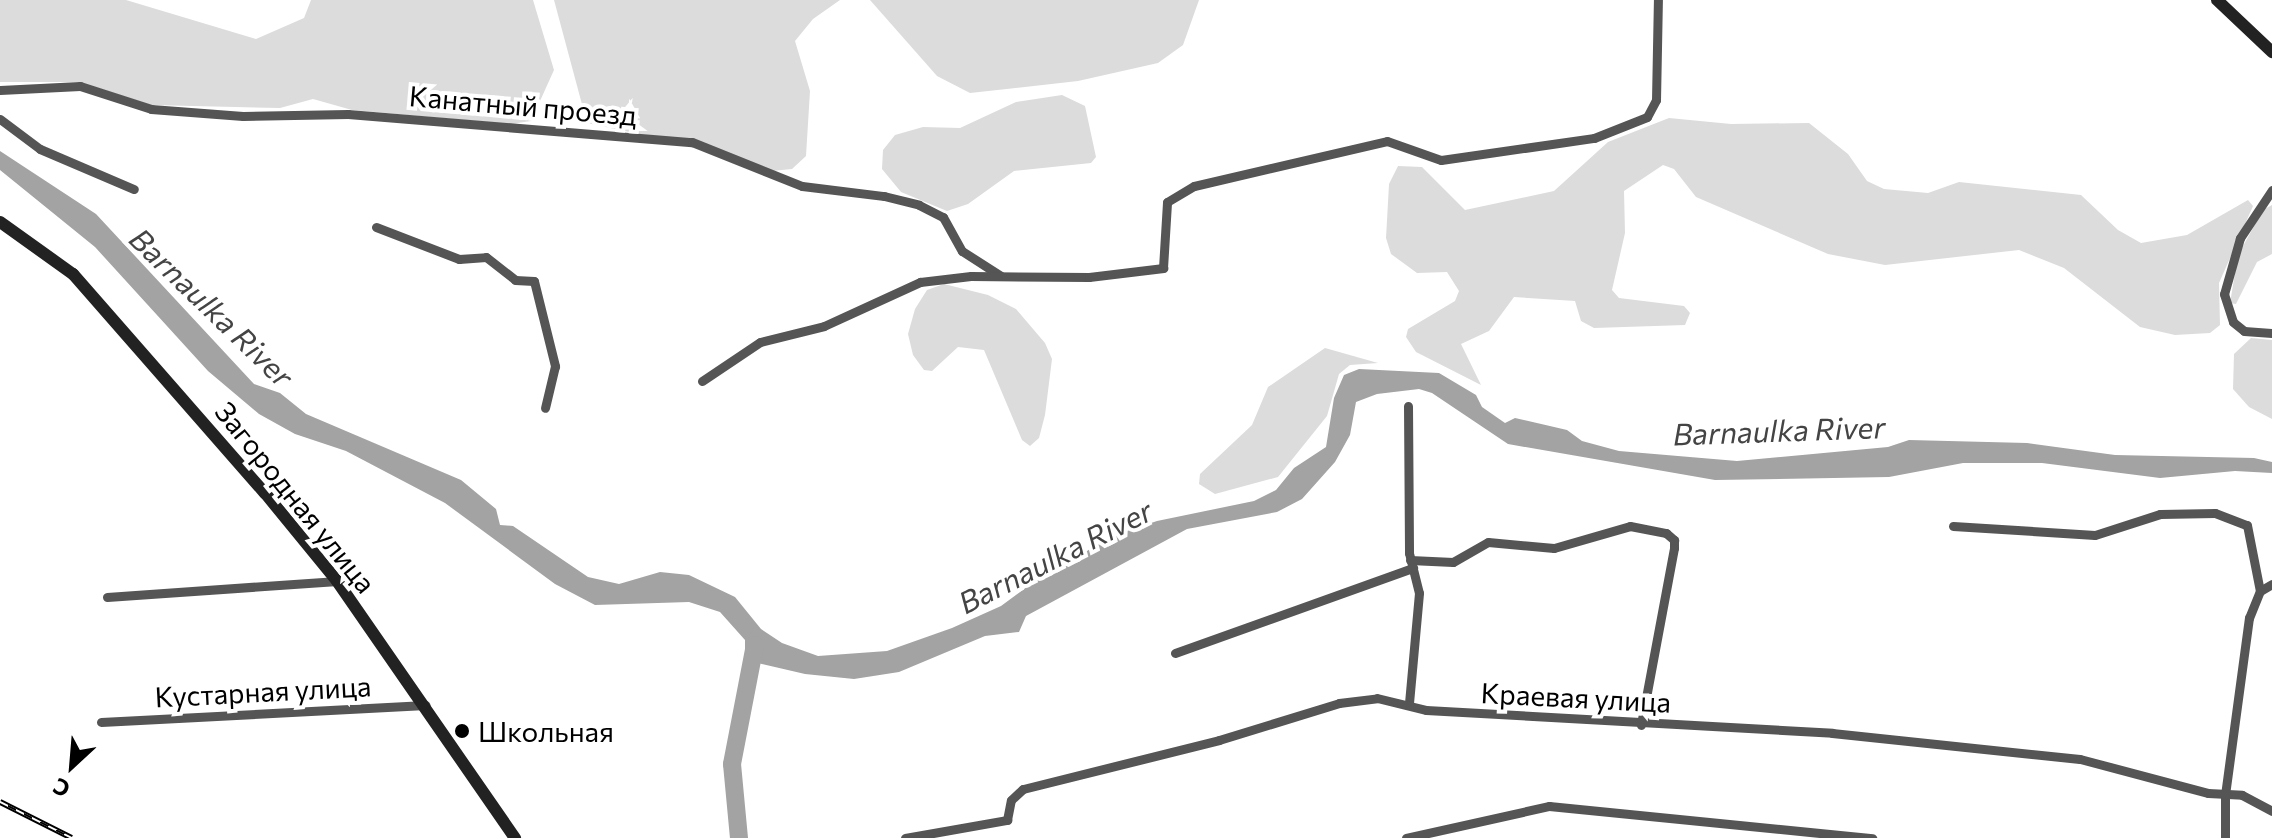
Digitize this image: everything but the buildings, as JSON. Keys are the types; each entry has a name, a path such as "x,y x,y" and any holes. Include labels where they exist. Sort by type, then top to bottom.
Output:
{"main road":[{"path":"2217,0 2272,52"},
{"name":"Загородная улица","path":"0,222 73,274 337,581 426,705 515,838"}],"street":[{"path":"702,381 760,342 824,326 920,282 1003,277 1089,277 1163,268 1167,202 1194,186 1387,141 1441,160 1594,138 1647,117 1656,100 1658,0"},
{"name":"Канатный проезд","path":"0,90 80,86 151,109 243,116 348,114 692,142 802,186 884,196 919,205 949,223 962,251 1003,277"},
{"path":"0,119 40,149 134,189"},
{"path":"2272,190 2240,238 2224,294 2233,322 2244,331 2272,333"},
{"path":"376,227 459,259 486,257 515,280 534,281 555,366 545,408"},
{"path":"1408,406 1411,564 1419,593 1409,703"},
{"path":"1953,526 2095,535 2160,514 2215,513 2247,525 2260,591 2249,618 2225,795 2225,838"},
{"path":"1175,653 1411,564 1453,562 1488,542 1554,548 1630,526 1666,533 1675,543 1641,725"},
{"path":"107,597 337,581"},
{"path":"2260,591 2272,584"},
{"name":"Краевая улица","path":"905,838 1007,820 1011,800 1023,789 1219,740 1339,703 1377,698 1409,703 1426,710 1641,725 1817,732 2080,759 2225,795 2242,795 2272,811"},
{"name":"Кустарная улица","path":"101,722 426,705"},
{"path":"1406,838 1549,806 1872,838"}],"shaded area":[{"path":"0,0 126,0 256,39 304,18 311,0 533,0 554,70 531,121 511,124 352,110 313,99 280,108 151,105 79,82 0,82"},
{"path":"554,0 840,0 813,19 795,41 810,91 806,156 792,169 772,171 710,149 587,123"},
{"path":"870,0 1199,0 1183,45 1158,63 1078,81 970,93 937,76"},
{"path":"1062,95 1085,106 1096,157 1091,163 1014,171 968,204 947,211 901,192 882,169 883,150 895,135 923,127 960,128 1016,102"},
{"path":"1669,118 1731,124 1809,123 1848,154 1867,181 1884,189 1928,193 1959,182 2081,195 2118,230 2141,243 2187,235 2248,200 2253,206 2219,283 2220,325 2210,333 2175,335 2140,327 2064,268 2019,250 1885,265 1828,254 1696,197 1674,169 1663,165 1624,191 1625,233 1612,290 1619,298 1684,306 1690,313 1685,325 1594,328 1581,321 1575,301 1514,297 1489,331 1461,344 1481,385 1416,352 1406,337 1408,329 1455,301 1459,291 1447,272 1417,273 1391,254 1386,238 1389,184 1398,166 1422,167 1465,210 1554,191 1608,142"},
{"path":"0,151 96,214 254,384 280,393 306,414 461,480 496,509 500,525 513,526 588,577 619,584 660,572 689,575 735,597 761,629 782,643 818,656 887,651 952,628 1001,606 1062,561 1071,562 1106,538 1157,521 1254,501 1276,490 1294,468 1326,447 1334,398 1344,375 1359,369 1439,373 1476,395 1482,407 1505,423 1515,418 1567,430 1582,441 1619,451 1737,461 1888,447 1909,440 2027,443 2115,455 2254,458 2272,462 2272,473 2235,471 2160,478 2042,463 1963,463 1889,477 1715,480 1508,444 1432,393 1419,389 1377,394 1356,402 1350,435 1335,462 1302,499 1277,512 1187,529 1026,616 1019,632 985,636 899,672 854,679 805,674 745,660 745,640 720,612 689,602 595,605 555,584 445,503 346,451 295,434 259,414 208,371 95,247 0,170"},
{"path":"2272,205 2272,254 2257,262 2236,304 2230,303 2238,255 2263,210"},
{"path":"944,284 988,295 1016,309 1045,343 1052,359 1045,415 1039,438 1030,446 1022,440 984,350 958,347 932,371 924,370 913,355 908,334 915,309 927,290"},
{"path":"2251,338 2272,340 2272,419 2249,407 2233,389 2234,354"},
{"path":"1325,348 1378,363 1350,365 1339,374 1327,416 1278,477 1215,494 1199,484 1200,474 1252,425 1268,387"}],"waterway":[{"path":"739,838 732,764 755,645"}],"railway":[{"path":"0,802 72,838"}],"place":[{"name":"Школьная","path":"462,731"}],"water label":[{"name":"Barnaulka River","path":"212,307"},
{"name":"Barnaulka River","path":"1779,430"},
{"name":"Barnaulka River","path":"1055,556"}]}
